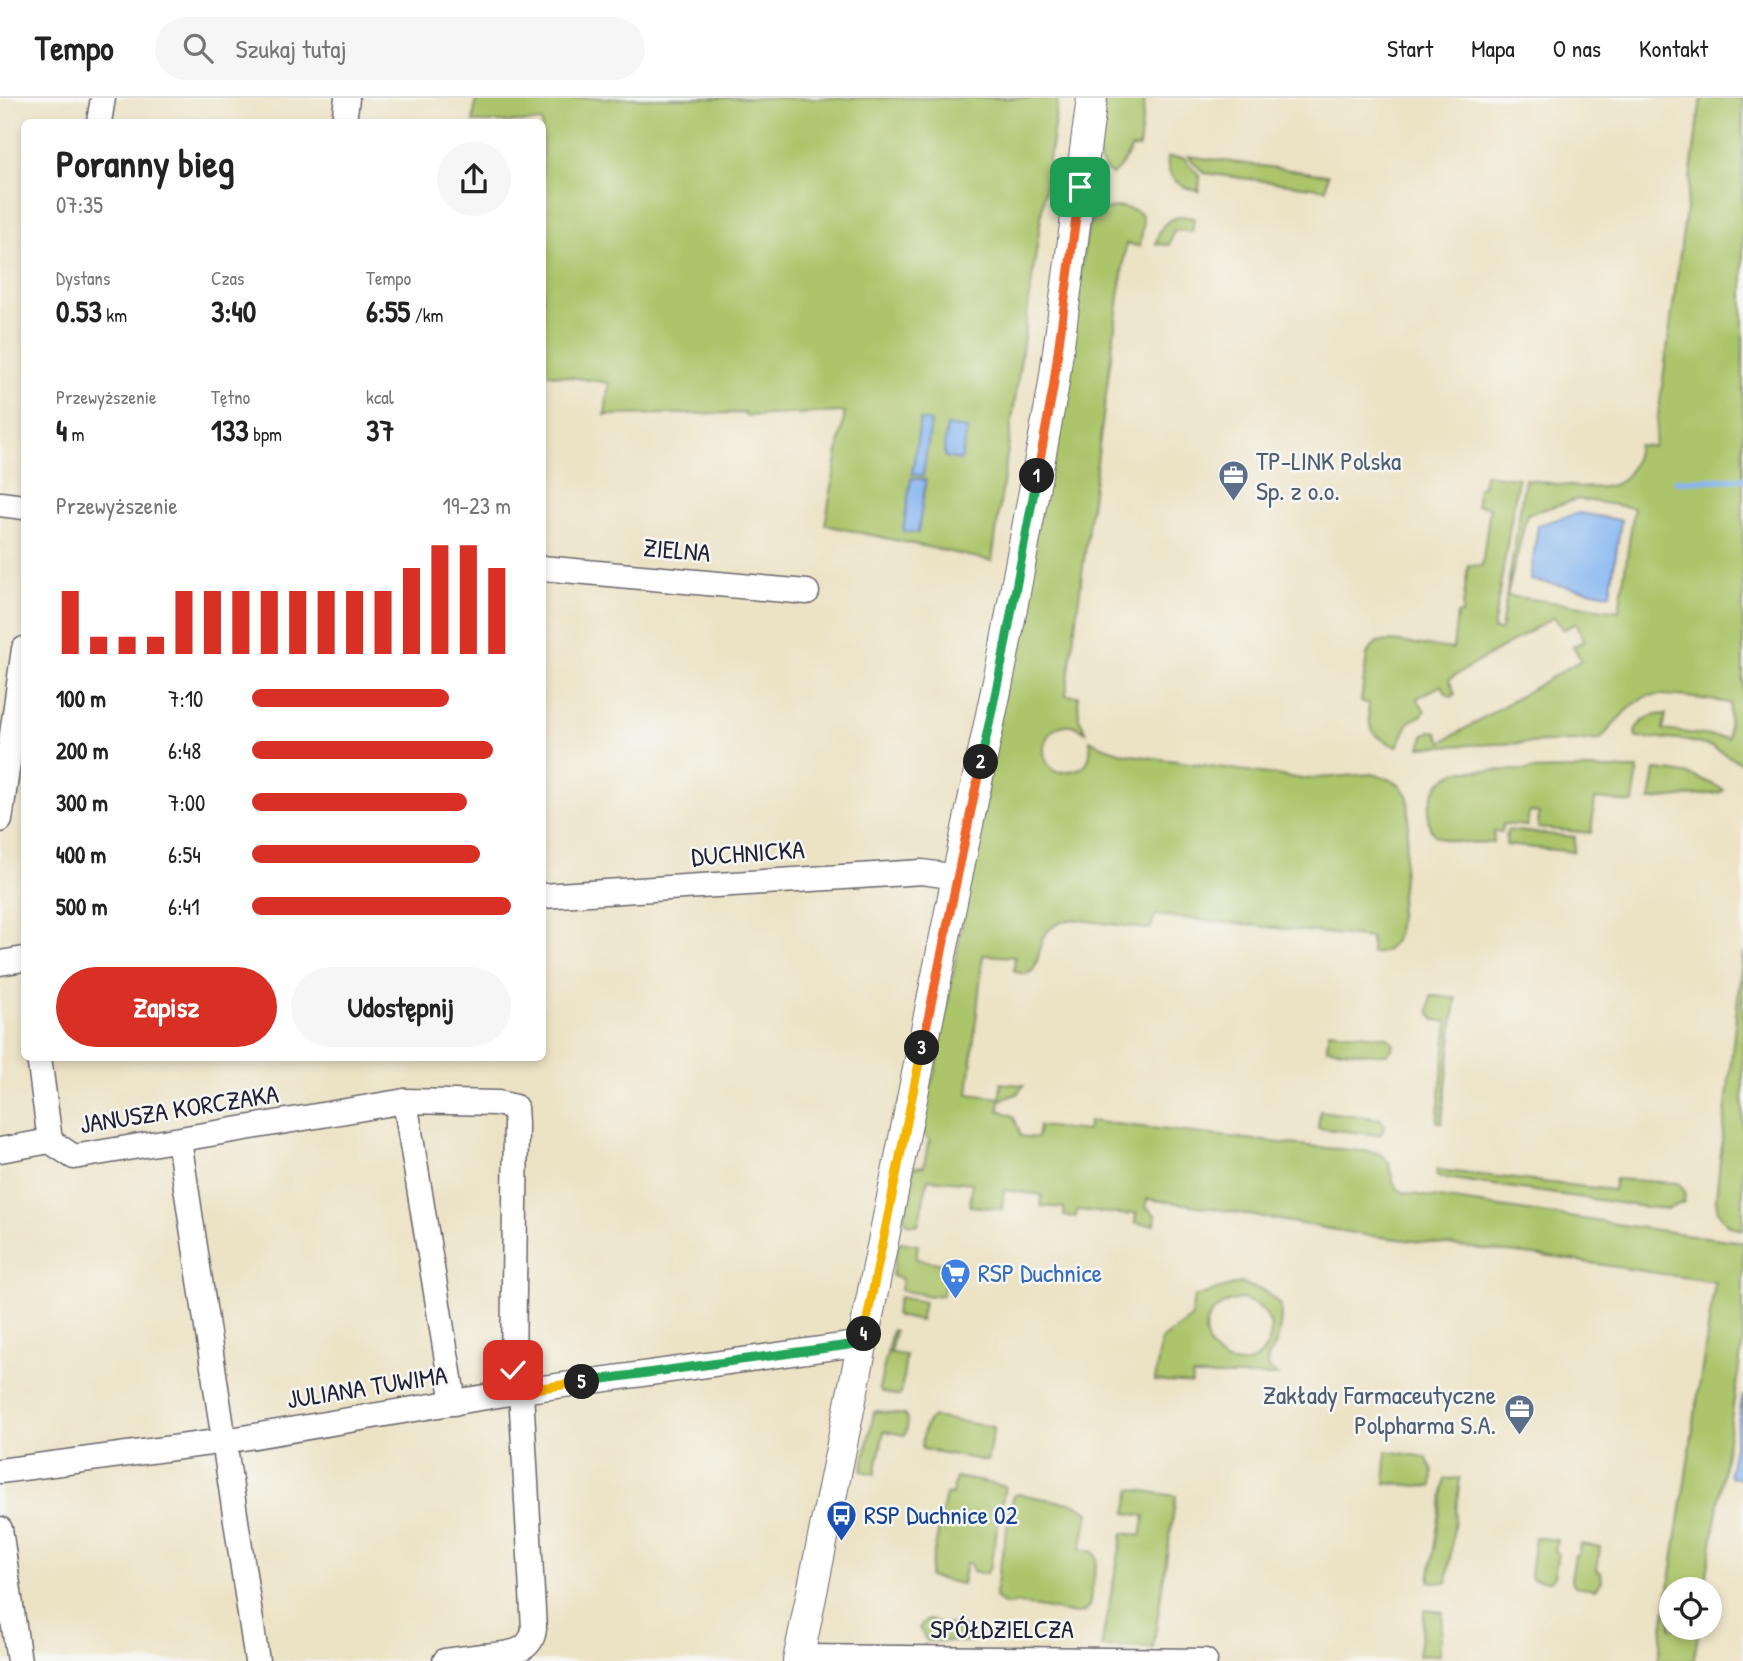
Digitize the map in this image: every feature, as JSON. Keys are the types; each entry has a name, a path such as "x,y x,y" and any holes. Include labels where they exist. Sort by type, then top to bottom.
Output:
{"main road":[{"path":"798,1659 1002,662 1053,389 1092,98"}],"street":[{"path":"100,119 103,98"},
{"path":"344,119 347,98"},
{"path":"0,504 21,507"},
{"name":"ZIELNA","path":"546,568 807,592"},
{"path":"0,820 21,670"},
{"name":"DUCHNICKA","path":"546,896 922,872 957,877"},
{"path":"0,963 21,960"},
{"name":"JANUSZA KORCZAKA","path":"40,1061 50,1141 74,1157 405,1101 498,1103 515,1107 513,1370 521,1391"},
{"path":"405,1101 454,1403"},
{"path":"179,1140 257,1661"},
{"path":"0,1150 50,1141"},
{"name":"JULIANA TUWIMA","path":"0,1471 225,1441 521,1391 863,1343"},
{"path":"445,1661 483,1659 514,1653 525,1648 533,1637 521,1391"},
{"path":"0,1529 19,1661"},
{"name":"SPÓŁDZIELCZA","path":"798,1659 1205,1661"}],"green space":[{"path":"476,98 1058,98 992,561 825,525 845,412 745,416 745,413 605,415 609,383 546,373 546,119 473,119"},
{"path":"1102,98 1145,98 1139,148 1132,148 1112,175 1104,168 1097,150"},
{"path":"1701,98 1743,98 1743,764 1712,747 1679,739 1636,738 1635,731 1644,720 1666,714 1663,730 1728,738 1730,703 1660,695 1637,702 1600,740 1420,747 1425,734 1437,732 1442,742 1581,660 1573,646 1585,641 1576,623 1563,630 1554,617 1449,679 1455,694 1452,697 1442,685 1417,698 1425,711 1409,722 1397,747 1377,735 1369,720 1368,703 1361,702 1367,654 1377,642 1391,641 1453,649 1457,614 1462,614 1468,565 1482,566 1490,507 1477,505 1478,487 1483,486 1484,474 1518,478 1493,630 1501,630 1525,479 1572,486 1609,486 1623,480 1630,471 1638,445 1654,446","holes":["1578,499 1634,508 1619,611 1507,596 1527,514"]},
{"path":"1188,156 1328,175 1326,189 1204,173"},
{"path":"1168,157 1184,158 1200,176 1199,191 1175,181 1169,171"},
{"path":"1122,207 1136,211 1142,215 1143,226 1140,246 1126,244 1066,695 1078,696 1079,718 1086,732 1071,725 1057,728 1045,743 1045,757 1056,772 1079,769 1087,762 1090,740 1125,754 1303,779 1373,774 1400,785 1408,797 1409,818 1397,935 1387,949 1381,953 1371,953 1371,938 1155,915 1151,928 1148,929 1073,919 1060,922 1044,936 1034,969 1029,973 1014,971 1015,957 983,955 968,1094 1000,1098 1001,1083 1024,1085 1017,1094 1000,1100 999,1110 1013,1116 1020,1136 1037,1138 1039,1126 1087,1131 1089,1121 1375,1152 1387,1161 1394,1184 1405,1193 1743,1242 1743,1341 1707,1577 1671,1577 1715,1282 1558,1258 1364,1235 1147,1199 1146,1207 1156,1216 1155,1225 1135,1223 1136,1213 1129,1215 1077,1210 1076,1217 1064,1216 1064,1208 1041,1206 1042,1195 1004,1190 1002,1209 970,1206 972,1183 928,1179 918,1225 908,1224 904,1218 914,1167 924,1166 928,1143 931,1142 922,1127 923,1108 935,1072 1089,224 1096,216 1111,208"},
{"path":"1182,216 1194,218 1192,232 1174,230 1169,245 1156,244 1164,225"},
{"path":"1638,769 1633,803 1595,799 1591,833 1538,828 1539,813 1529,812 1527,826 1503,824 1502,832 1494,831 1493,843 1445,839 1430,828 1428,814 1433,793 1441,783 1458,771"},
{"path":"1655,770 1691,776 1724,790 1719,793 1650,800"},
{"path":"1507,830 1575,837 1574,852 1506,845"},
{"path":"1743,952 1743,1230 1723,1219 1716,1198"},
{"path":"1431,996 1456,998 1442,1122 1437,1122 1448,1022 1435,1020 1429,1012"},
{"path":"1329,1031 1387,1037 1393,1043 1392,1049 1387,1054 1374,1054 1327,1048"},
{"path":"1320,1111 1380,1119 1384,1124 1383,1131 1379,1135 1318,1128"},
{"path":"1437,1170 1613,1190 1615,1179 1678,1183 1685,1192 1684,1202 1668,1209 1646,1207 1438,1177"},
{"path":"898,1243 918,1245 916,1259 949,1265 942,1295 930,1296 900,1290 902,1279 892,1276"},
{"path":"1240,1283 1264,1291 1281,1305 1278,1336 1267,1363 1267,1367 1278,1376 1192,1376 1192,1384 1155,1381 1161,1340 1191,1318 1194,1297","holes":["1242,1299 1258,1306 1267,1316 1271,1328 1270,1341 1264,1352 1255,1360 1242,1364 1221,1358 1207,1339 1205,1330 1211,1315 1224,1304"]},
{"path":"899,1297 924,1302 920,1321 897,1316 895,1313"},
{"path":"892,1330 895,1331 890,1353 906,1355 899,1396 879,1389"},
{"path":"874,1412 904,1415 908,1425 905,1435 884,1431 875,1474 862,1471"},
{"path":"933,1417 994,1427 987,1461 922,1449 925,1427"},
{"path":"1386,1451 1426,1457 1433,1471 1432,1487 1385,1483"},
{"path":"956,1477 1005,1486 990,1567 986,1574 973,1572 970,1563 966,1563 962,1584 929,1577 946,1494 952,1495"},
{"path":"1460,1478 1447,1583 1429,1581 1445,1479"},
{"path":"1131,1489 1176,1496 1153,1648 1102,1647 1123,1533 1141,1536 1145,1516 1126,1513"},
{"path":"1018,1494 1075,1504 1089,1512 1081,1549 1094,1552 1097,1559 1089,1607 1083,1613 1016,1603 1006,1605 997,1600 995,1593 1012,1501"},
{"path":"1535,1537 1557,1540 1555,1551 1558,1553 1554,1576 1550,1581 1532,1579 1530,1574"},
{"path":"1580,1544 1600,1547 1597,1571 1601,1572 1602,1581 1596,1589 1575,1586 1571,1579 1575,1555 1578,1555"},
{"path":"1425,1610 1443,1612 1439,1655 1418,1656"},
{"path":"927,1620 964,1628 973,1642 927,1641 919,1628"},
{"path":"1661,1640 1697,1640 1694,1661 1658,1661"}],"water":[{"path":"920,420 931,422 923,476 912,474"},
{"path":"947,426 967,429 961,460 945,457"},
{"path":"911,478 926,480 918,533 903,531"},
{"path":"1579,513 1621,520 1610,594 1530,580 1538,525"},
{"path":"1743,1395 1743,1479 1731,1477 1729,1474"}],"waterway":[{"path":"1676,481 1743,479"}],"place":[{"name":"TP-LINK Polska Sp. z o.o.","path":"1233,503"},
{"name":"RSP Duchnice","path":"955,1300"},
{"name":"Zakłady Farmaceutyczne Polpharma S.A.","path":"1519,1437"},
{"name":"RSP Duchnice 02","path":"841,1542"}],"route":[{"path":"513,1370 521,1391 863,1343 1002,662 1053,389 1080,187"}]}
